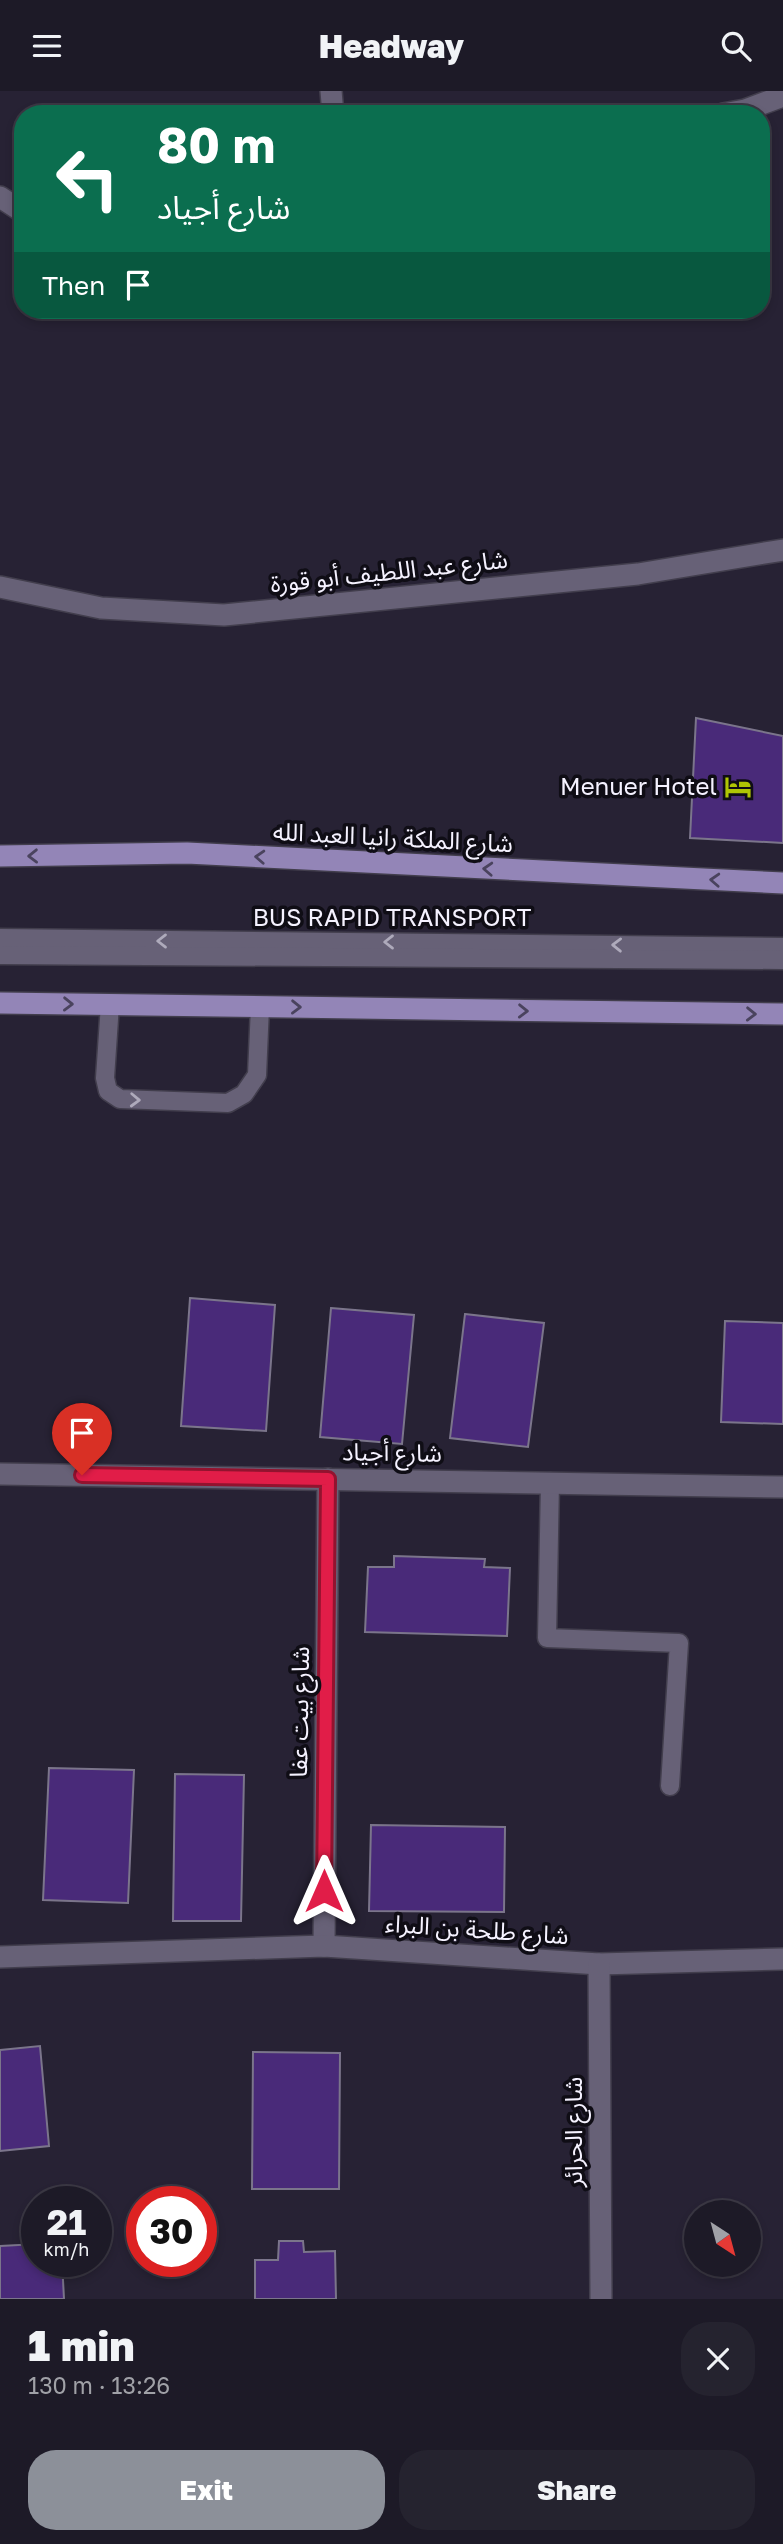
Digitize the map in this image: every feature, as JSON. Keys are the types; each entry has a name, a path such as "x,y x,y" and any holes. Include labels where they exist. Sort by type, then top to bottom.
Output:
{"main road":[{"name":"شارع الملكة رانيا العبد الله","path":"0,856 187,853 783,883"},
{"path":"0,1003 783,1014"}],"street":[{"path":"759,105 783,96"},
{"name":"شارع عبد اللطيف أبو قورة","path":"0,587 101,608 224,615 638,574 783,549"},
{"name":"شارع أجياد","path":"0,1474 783,1487"},
{"name":"شارع بيت عفا","path":"324,1946 328,1479"},
{"name":"شارع طلحة بن البراء","path":"0,1957 324,1946 599,1964 783,1959"},
{"name":"شارع الحرائر","path":"599,1964 601,2299"}],"lane":[{"name":"BUS RAPID TRANSPORT","path":"0,938 783,947"},
{"name":"BUS RAPID TRANSPORT","path":"0,955 783,960"},
{"path":"110,1004 104,1079 108,1091 120,1099 228,1103 244,1094 257,1075 260,1007"},
{"path":"550,1482 547,1638 679,1643 670,1786"}],"building":[{"name":"Menuer Hotel","path":"696,718 783,736 783,843 690,838"},
{"path":"190,1298 275,1305 266,1431 181,1426"},
{"path":"331,1308 414,1315 402,1444 320,1437"},
{"path":"465,1314 544,1323 528,1447 450,1438"},
{"path":"725,1321 783,1323 783,1424 721,1422"},
{"path":"394,1556 485,1559 484,1567 510,1568 507,1636 365,1632 368,1567 394,1567"},
{"path":"49,1768 134,1770 128,1903 43,1900"},
{"path":"175,1774 244,1775 241,1921 173,1921"},
{"path":"371,1825 505,1827 504,1912 369,1911"},
{"path":"40,2046 49,2146 0,2151 0,2050"},
{"path":"253,2052 340,2053 339,2189 252,2189"},
{"path":"279,2241 303,2241 304,2252 335,2251 336,2299 255,2299 255,2260 278,2260"},
{"path":"21,2245 21,2277 63,2277 64,2299 0,2299 0,2246"}],"place":[{"name":"Menuer Hotel","path":"738,787"}],"route":[{"path":"82,1475 328,1479 324,1891"}]}
